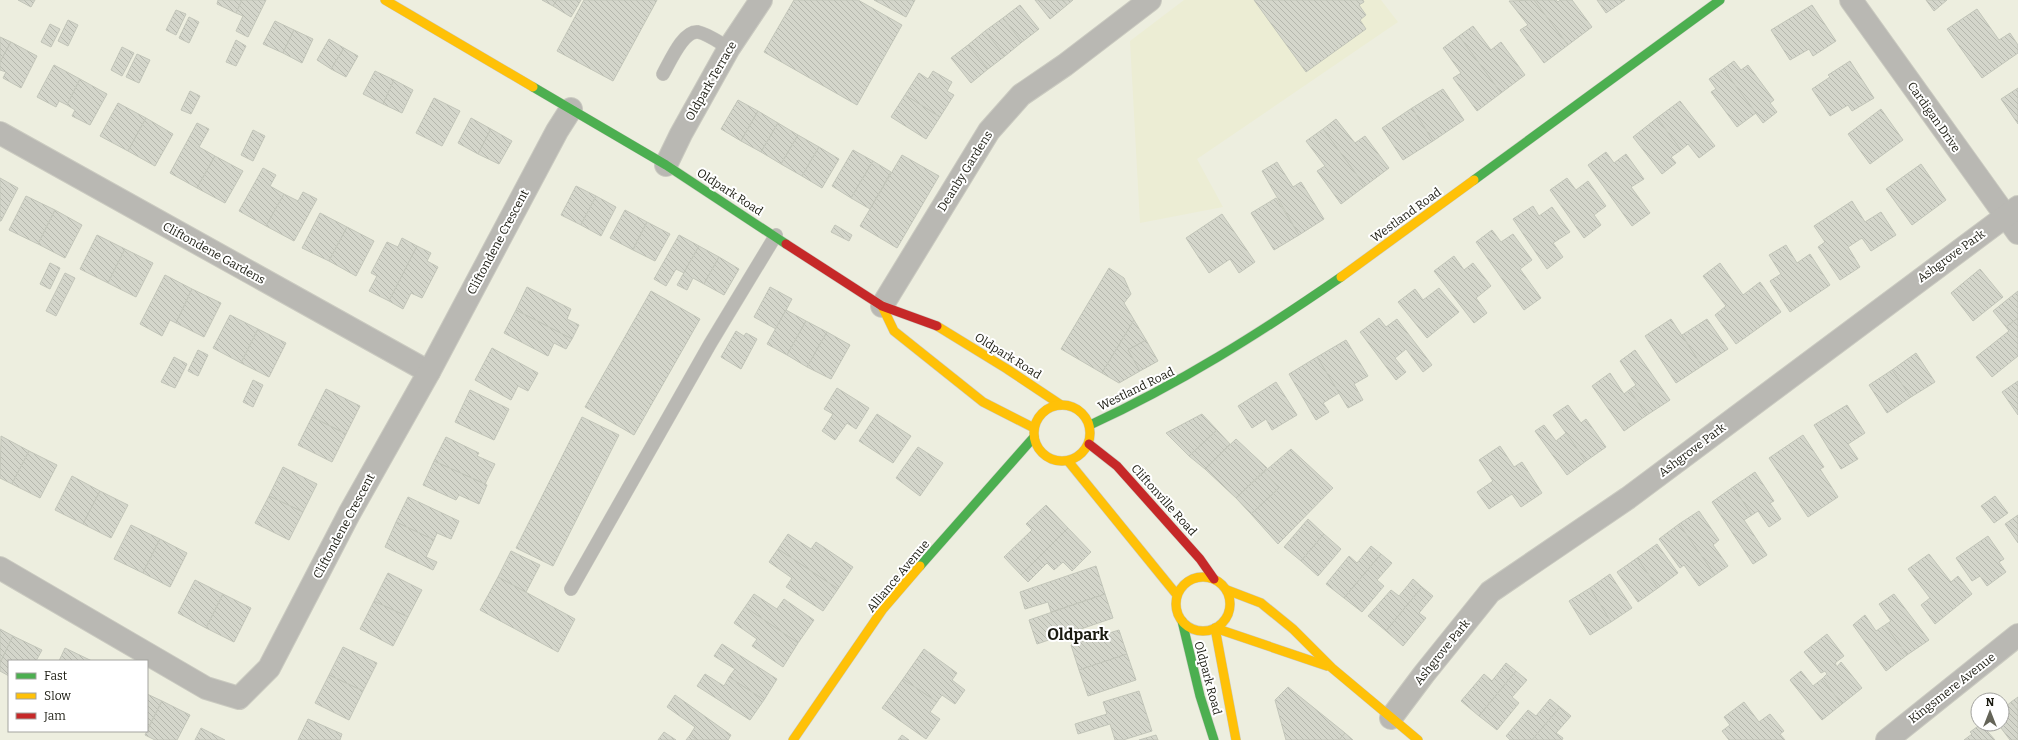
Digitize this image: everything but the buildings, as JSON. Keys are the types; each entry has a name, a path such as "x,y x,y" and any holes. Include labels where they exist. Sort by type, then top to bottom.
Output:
{"main road":[{"name":"Oldpark Road","path":"385,0 666,165 776,235 882,306 939,327 1007,369 1061,405"},
{"name":"Westland Road","path":"1090,425 1128,409 1183,379 1263,330 1358,264 1720,0"},
{"path":"882,306 894,331 983,402 1034,432"},
{"path":"1061,405 1070,406 1079,410 1085,416 1090,425 1091,434 1089,444 1084,452 1068,461 1050,459 1037,446 1034,432 1037,419 1043,412 1051,407 1061,405"},
{"name":"Alliance Avenue","path":"793,740 883,609 1034,432"},
{"name":"Cliftonville Road","path":"1089,444 1117,466 1200,559 1214,579"},
{"path":"1068,461 1177,595"},
{"path":"1227,590 1230,603 1228,616 1215,628 1206,631 1189,627 1182,621 1177,613 1177,595 1182,587 1189,581 1197,578 1214,579 1227,590 1261,603 1293,629 1332,668 1418,740"},
{"name":"Oldpark Road","path":"1182,621 1200,696 1214,740"},
{"name":"Oldpark Road","path":"1215,628 1236,740"},
{"path":"1215,628 1332,668"}],"street":[{"name":"Oldpark Terrace","path":"666,165 684,128 730,48 761,0"},
{"name":"Deanby Gardens","path":"882,306 989,131 1022,95 1065,65 1150,0"},
{"name":"Cardigan Drive","path":"1851,0 2011,212 2018,234"},
{"name":"Cliftondene Crescent","path":"0,568 206,688 239,698 269,668 349,514 429,372 557,131 571,109"},
{"name":"Cliftondene Gardens","path":"0,133 429,372"},
{"name":"Ashgrove Park","path":"1391,718 1424,674 1490,592 1628,498 2011,212"},
{"name":"Kingsmere Avenue","path":"1886,740 2018,636"}],"lane":[{"path":"663,74 686,36 692,32 700,32 730,48"},
{"path":"571,589 710,344 776,235"}],"shaded area":[{"path":"1184,0 1381,0 1398,22 1197,159 1223,207 1140,223 1130,41"}],"traffic: fast":[{"path":"1474,180 1720,0"},
{"path":"533,87 666,165 786,244"},
{"path":"1090,425 1123,409 1218,357 1341,277"},
{"path":"920,566 1034,437"},
{"path":"1182,621 1200,696 1214,740"}],"traffic: slow":[{"path":"385,0 533,87"},
{"path":"1341,277 1474,180"},
{"path":"882,306 894,331 983,402 1034,428"},
{"path":"937,326 1007,369 1061,405"},
{"path":"1056,405 1068,405 1078,409 1086,417 1090,427 1090,433 1090,439 1086,449 1078,457 1068,461 1056,461 1046,457 1038,449 1034,439 1034,427 1038,417 1046,409 1056,405"},
{"path":"1068,461 1177,595"},
{"path":"793,740 883,609 920,566"},
{"path":"1203,577 1213,579 1222,585 1228,594 1230,604 1228,614 1222,623 1213,629 1203,631 1193,629 1184,623 1178,614 1176,604 1178,594 1184,585 1193,579 1203,577"},
{"path":"1227,590 1261,603 1293,629 1332,668 1418,740"},
{"path":"1215,628 1327,666"},
{"path":"1215,628 1236,740"}],"traffic: jam":[{"path":"786,244 882,306 937,326"},
{"path":"1089,444 1117,466 1200,559 1214,579"}],"district":[{"name":"Oldpark","path":"1078,634"}]}
